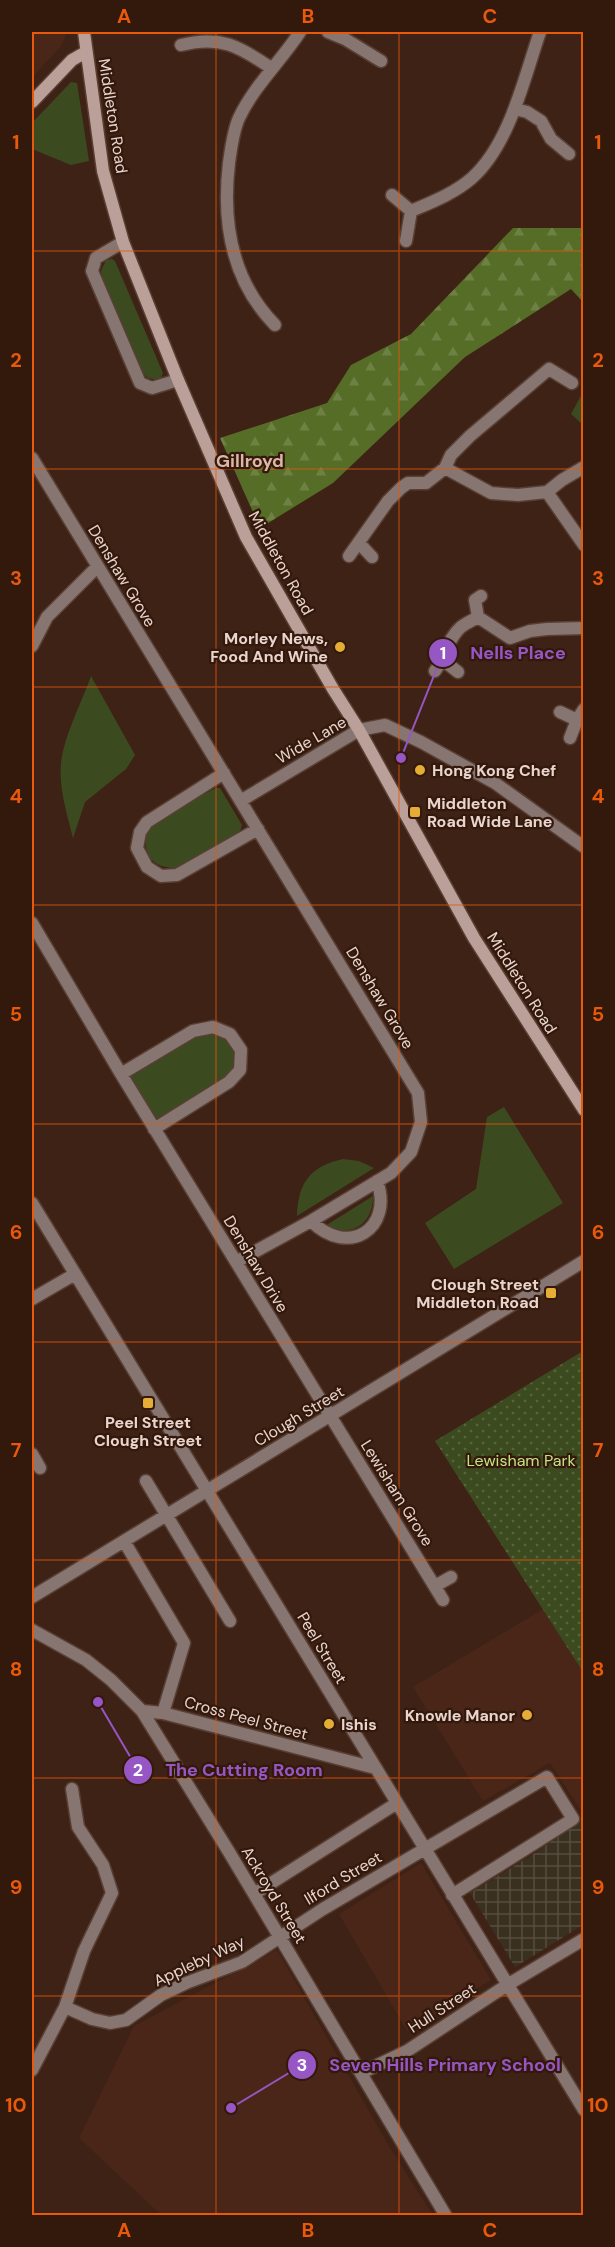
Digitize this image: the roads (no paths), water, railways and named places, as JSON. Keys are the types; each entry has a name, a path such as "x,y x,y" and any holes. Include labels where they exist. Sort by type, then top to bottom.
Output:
{"main road":[{"path":"32,102 72,60 86,52 84,32"},
{"name":"Middleton Road","path":"86,52 103,171 123,242 178,380 246,537 359,730 474,938 584,1110"}],"street":[{"path":"275,325 250,295 235,262 228,226 226,188 238,119 271,68 300,32"},
{"path":"328,32 345,39 381,61"},
{"path":"411,211 440,199 472,178 498,148 515,109 540,32"},
{"path":"181,45 209,40 229,44 249,52 271,68"},
{"path":"515,109 527,112 541,121 551,139 569,154"},
{"path":"392,195 411,211"},
{"path":"406,242 411,211"},
{"path":"123,242 96,258 92,271 140,382 152,388 178,380"},
{"path":"349,556 360,544 388,501 401,488 408,483 426,483 445,468 451,455 470,436 549,369 572,383"},
{"name":"Denshaw Grove","path":"32,458 242,800 418,1093 421,1122 411,1152 391,1173 236,1262"},
{"path":"445,468 491,493 518,495 547,492 584,467"},
{"path":"547,492 584,545"},
{"path":"360,544 372,557"},
{"path":"32,646 47,617 97,567"},
{"path":"481,596 476,600 478,616 510,638 547,628 584,628"},
{"path":"435,670 443,660 450,640 461,627 478,616"},
{"path":"443,660 458,672"},
{"path":"560,712 580,715 570,738"},
{"name":"Wide Lane","path":"242,800 359,730 385,725 422,742 495,783 584,847"},
{"path":"224,773 147,822 140,832 138,848 147,867 161,876 177,875 258,829"},
{"name":"Denshaw Drive","path":"32,923 154,1129 330,1416"},
{"path":"121,1074 193,1031 213,1027 230,1034 241,1050 240,1070 229,1082 154,1129"},
{"path":"311,1221 322,1232 334,1238 347,1239 360,1235 370,1228 378,1217 381,1204 376,1181"},
{"name":"Peel Street","path":"32,1203 584,2110"},
{"name":"Clough Street","path":"32,1597 584,1261"},
{"path":"32,1299 75,1274"},
{"name":"Lewisham Grove","path":"330,1416 443,1600"},
{"path":"32,1454 40,1468"},
{"path":"146,1481 230,1621"},
{"path":"124,1541 184,1642 163,1713"},
{"path":"435,1586 451,1577"},
{"name":"Ackroyd Street","path":"32,1630 86,1660 111,1680 142,1711 446,2216"},
{"name":"Cross Peel Street","path":"142,1711 163,1713 375,1768"},
{"name":"Ilford Street","path":"280,1938 547,1777 573,1819 452,1894"},
{"path":"32,2070 65,2007 84,1952 112,1893 103,1865 78,1827 72,1789"},
{"path":"254,1894 397,1803"},
{"name":"Appleby Way","path":"65,2007 92,2019 110,2023 126,2020 162,1995 186,1983 242,1962 280,1938"},
{"name":"Hull Street","path":"361,2073 407,2051 507,1985 584,1939"}],"place":[{"name":"Morley News, Food And Wine","path":"340,647"},
{"name":"Nells Place","path":"401,758"},
{"name":"Hong Kong Chef","path":"420,770"},
{"name":"Middleton Road Wide Lane","path":"415,812"},
{"name":"Clough Street Middleton Road","path":"551,1293"},
{"name":"Peel Street Clough Street","path":"148,1403"},
{"name":"The Cutting Room","path":"98,1702"},
{"name":"Knowle Manor","path":"527,1715"},
{"name":"Ishis","path":"329,1724"},
{"name":"Seven Hills Primary School","path":"231,2108"}],"district":[{"name":"Gillroyd","path":"250,461"}],"park label":[{"name":"Lewisham Park","path":"521,1460"}]}
